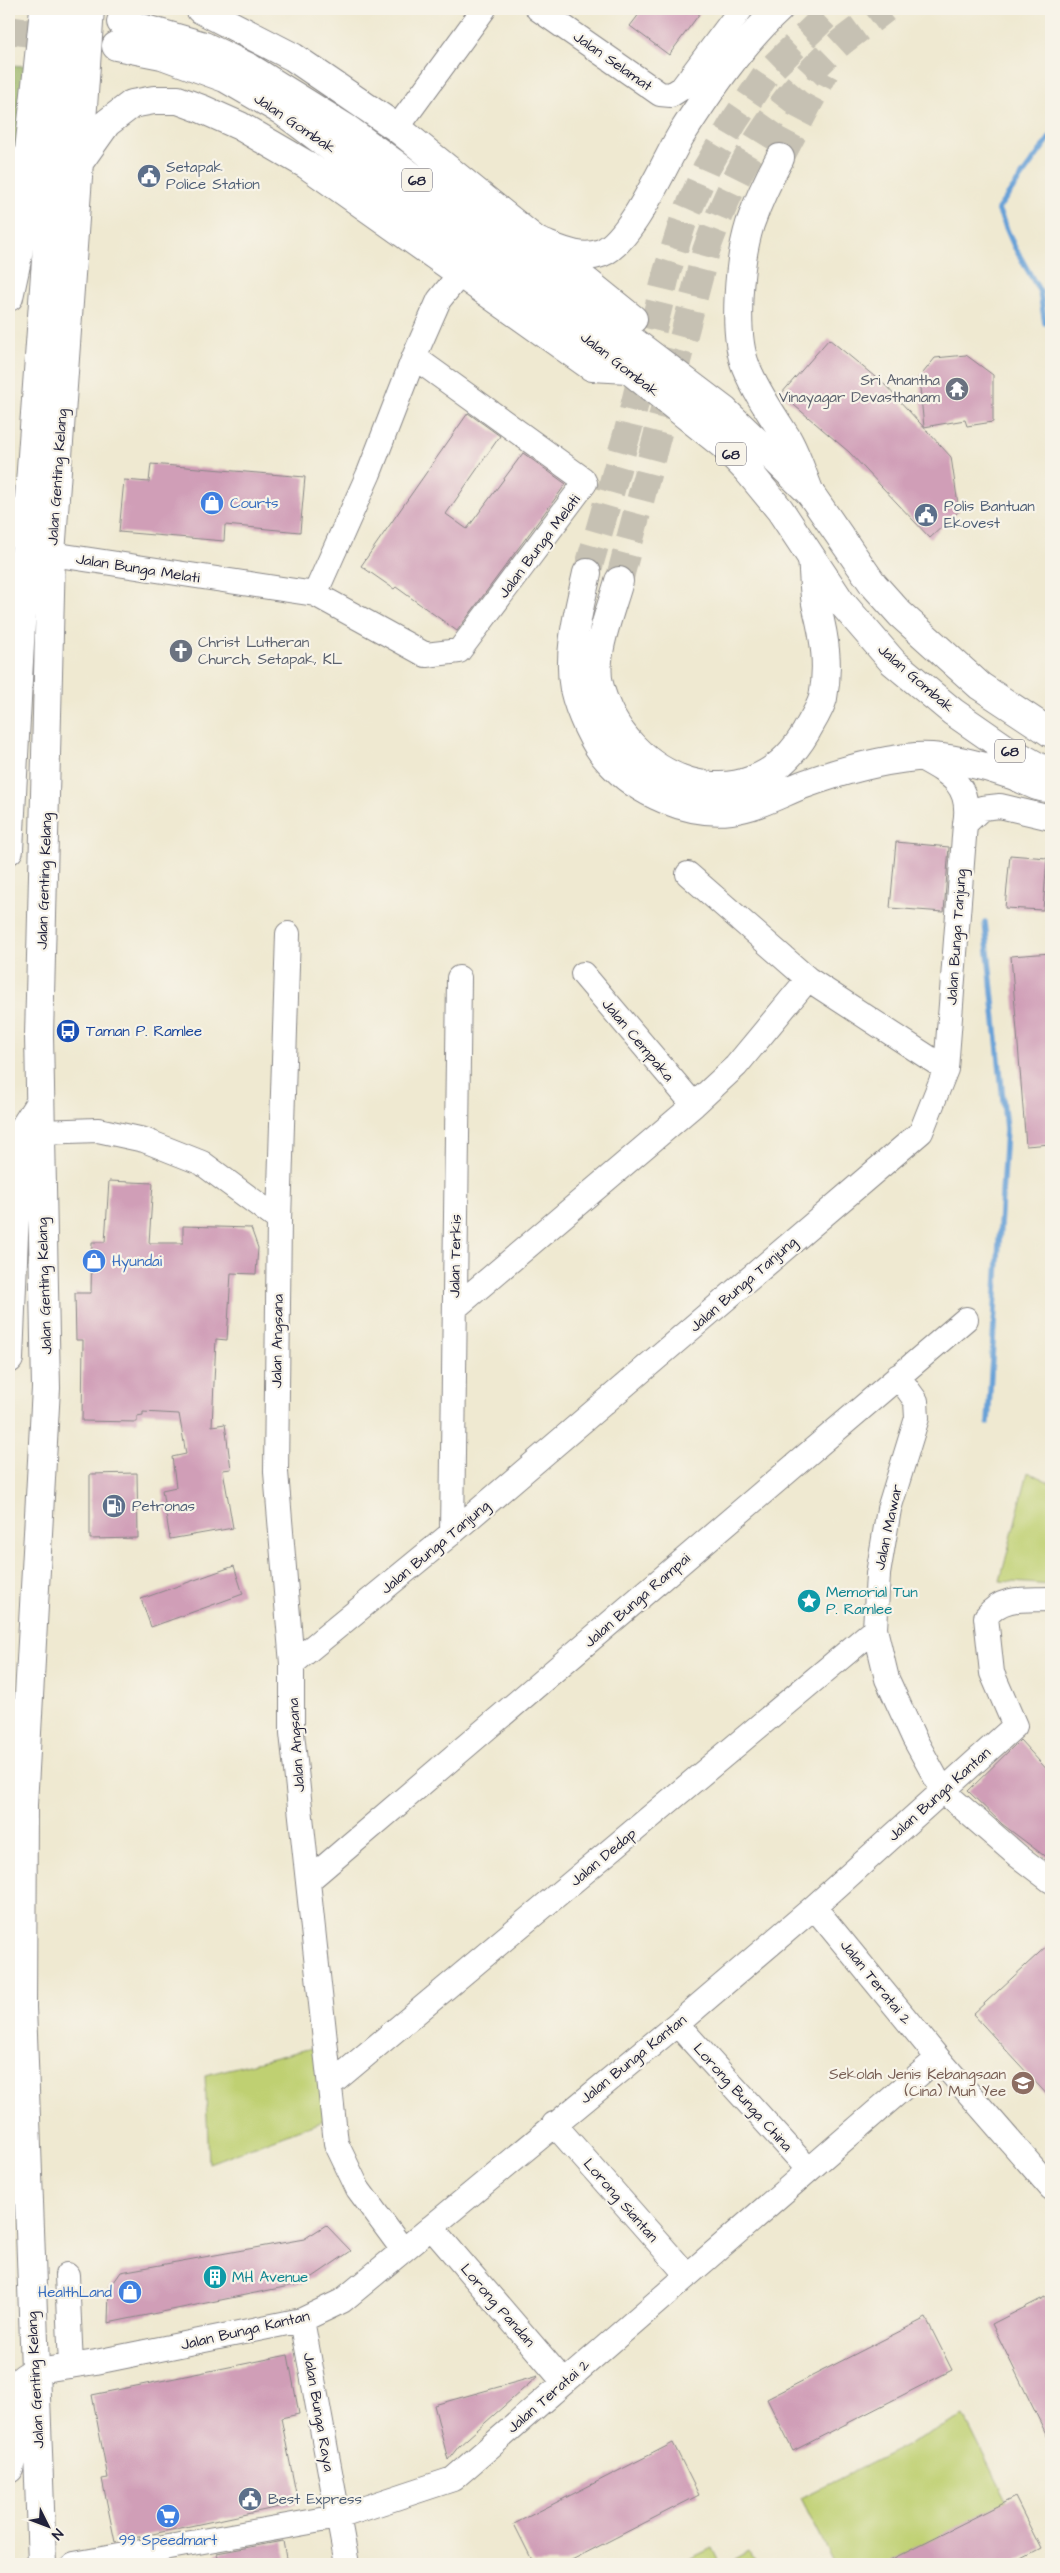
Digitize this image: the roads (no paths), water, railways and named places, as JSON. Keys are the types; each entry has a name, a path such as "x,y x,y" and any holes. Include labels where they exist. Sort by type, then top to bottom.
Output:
{"main road":[{"path":"9,297 18,255 44,9"},
{"name":"Jalan Genting Kelang","path":"9,850 24,567 64,9"},
{"name":"Jalan Genting Kelang","path":"42,2564 37,2371 30,2275 22,1987 23,1805 46,1388 39,1104 51,554 90,9"},
{"path":"200,9 293,58 397,128 659,340 688,384"},
{"path":"539,242 569,254 588,257 603,253 626,232 682,135 728,68 779,9"},
{"name":"Jalan Gombak","path":"1051,733 980,686 907,620 873,584 810,493 725,411 510,248 346,128 250,68 204,46 119,34 162,55 225,78 282,111 628,369 723,445 748,471 780,510 841,602 893,662 953,712 1005,748 1051,774"},
{"path":"78,164 106,123 117,113 132,104 154,100 178,100 240,126 307,165 592,367 628,369"},
{"path":"780,158 763,190 750,227 738,307 740,336 749,373 762,402 789,442 810,493"},
{"path":"9,538 11,548 24,567"},
{"path":"619,581 598,658 599,683 616,724 628,743 646,760 666,773 685,782 704,785 737,783 767,772 791,753 800,741 822,700 826,672 826,642 817,607 812,559"},
{"path":"587,573 572,654 574,689 586,724 608,760 629,778 678,806 708,811 732,810 752,806 802,785 867,763 918,757 971,763 1014,776 1043,788 1051,788"},
{"path":"9,1359 18,1137 39,1104"},
{"path":"9,2469 13,2455 16,2390 23,2379 37,2371"}],"street":[{"path":"397,128 484,9"},
{"name":"Jalan Selamat","path":"538,9 660,94 671,95 682,88 741,9"},
{"path":"315,594 369,473 414,357 439,300 460,274"},
{"name":"Jalan Bunga Melati","path":"51,554 315,594 426,656 458,651 586,483 584,479 414,357"},
{"name":"Jalan Bunga Tanjung","path":"292,1664 452,1533 921,1132 946,1069 965,824 968,807 966,794 959,784 918,757"},
{"path":"965,824 982,808 1000,806 1051,818"},
{"path":"688,874 808,979 946,1069"},
{"name":"Jalan Angsana","path":"288,934 279,1220 276,1472 292,1664 292,1733 336,2143 358,2189 403,2250"},
{"name":"Jalan Cempaka","path":"583,974 694,1105"},
{"name":"Jalan Terkis","path":"452,1533 459,978"},
{"path":"455,1308 694,1105 736,1066 808,979"},
{"path":"40,1132 98,1130 144,1140 202,1163 240,1189 279,1220"},
{"name":"Jalan Bunga Rampai","path":"308,1881 966,1319"},
{"name":"Jalan Mawar","path":"898,1376 916,1401 917,1418 889,1509 878,1574 875,1629 888,1679 914,1738 943,1791"},
{"name":"Jalan Bunga Kantan","path":"37,2371 71,2366 302,2320 342,2301 677,2024 814,1907 1015,1726 992,1673 986,1617 994,1606 1005,1601 1051,1600"},
{"name":"Jalan Dedap","path":"330,2085 875,1629"},
{"path":"943,1791 1018,1856 1051,1881"},
{"name":"Jalan Teratai 2","path":"814,1907 938,2058 1051,2188"},
{"name":"Lorong Bunga China","path":"677,2024 809,2170"},
{"name":"Jalan Teratai 2","path":"74,2564 193,2554 338,2518 452,2479 938,2058"},
{"name":"Lorong Siantan","path":"554,2124 687,2275"},
{"name":"Lorong Pandan","path":"432,2227 564,2382"},
{"path":"67,2275 71,2366"},
{"name":"Jalan Bunga Raya","path":"302,2320 347,2564"}],"waterway":[{"path":"1045,323 1040,292 1014,246 998,209 1051,136"},
{"path":"985,922 1006,1129 988,1423"}],"tunnel":[{"path":"587,573 629,427 667,272 683,222 706,169 735,120 767,73 833,9"},
{"path":"619,581 706,251 730,191 759,138 794,90 839,44 885,9"},
{"path":"9,30 64,38"},
{"path":"780,158 825,72"}],"place":[{"name":"Setapak Police Station","path":"149,176"},
{"name":"Sri Anantha Vinayagar Devasthanam","path":"957,389"},
{"name":"Courts","path":"212,503"},
{"name":"Polis Bantuan Ekovest","path":"926,515"},
{"name":"Christ Lutheran Church, Setapak, KL","path":"181,651"},
{"name":"Taman P. Ramlee","path":"68,1031"},
{"name":"Hyundai","path":"94,1261"},
{"name":"Petronas","path":"114,1506"},
{"name":"Memorial Tun P. Ramlee","path":"809,1601"},
{"name":"Sekolah Jenis Kebangsaan (Cina) Mun Yee","path":"1023,2083"},
{"name":"MH Avenue","path":"215,2277"},
{"name":"HealthLand","path":"130,2292"},
{"name":"Best Express","path":"250,2499"},
{"name":"99 Speedmart","path":"168,2516"}]}
